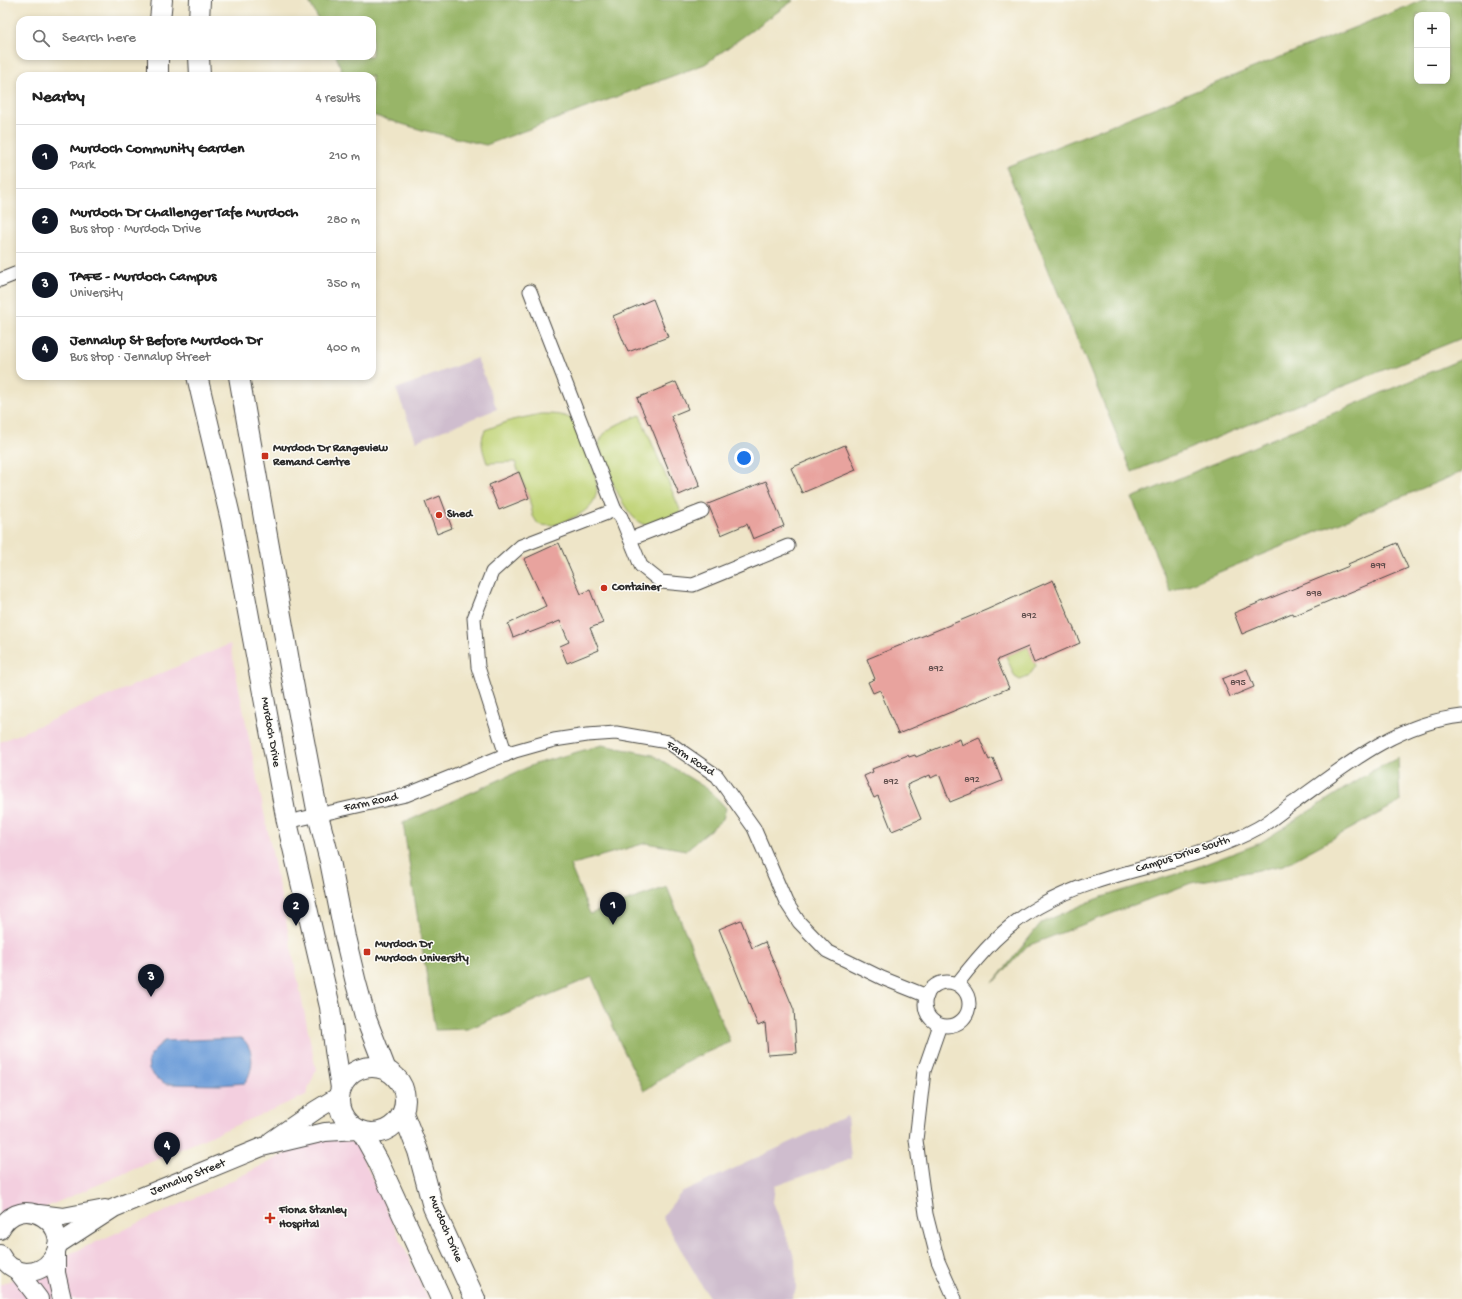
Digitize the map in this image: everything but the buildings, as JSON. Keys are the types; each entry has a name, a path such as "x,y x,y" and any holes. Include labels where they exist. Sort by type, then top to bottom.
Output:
{"main road":[{"path":"160,16 162,0"},
{"path":"199,16 200,0"},
{"path":"158,60 158,72"},
{"path":"199,60 200,72"},
{"name":"Murdoch Drive","path":"198,380 231,520 287,822 330,1006 340,1092 340,1108 343,1117 360,1131 378,1161 441,1299"},
{"name":"Murdoch Drive","path":"240,380 291,672 318,815 330,861 344,937 357,989 364,1016 386,1070 395,1076 401,1084 405,1103 403,1113 418,1151 433,1207 475,1299"},
{"path":"340,1092 347,1079 355,1072 365,1068 386,1070"},
{"path":"360,1131 382,1132 391,1128 403,1113"}],"street":[{"path":"0,280 16,274"},
{"path":"530,291 615,510 621,517 641,566 661,582 693,584 788,546"},
{"path":"506,755 478,667 475,632 474,618 492,572 521,546 615,510"},
{"path":"630,539 702,511"},
{"name":"Campus Drive South","path":"957,984 986,948 1010,926 1040,906 1073,890 1107,878 1191,856 1236,839 1262,825 1364,753 1387,739 1416,726 1436,720 1462,716"},
{"name":"Farm Road","path":"287,822 406,795 506,755 554,740 587,735 616,733 668,742 717,776 754,828 786,902 794,916 827,951 882,978 927,996"},
{"path":"945,982 957,984 964,989 969,998 967,1014 956,1024 940,1025 933,1021 927,1013 925,1004 927,996 937,984 945,982"},
{"path":"940,1025 924,1071 916,1140 926,1214 938,1261 955,1299"},
{"name":"Jennalup Street","path":"262,1147 340,1092"},
{"name":"Jennalup Street","path":"7,1264 27,1272 42,1268 50,1261 56,1248 114,1208 262,1147 325,1132 360,1131"},
{"name":"Jennalup Street","path":"0,1230 9,1218 19,1213 30,1212 63,1217 114,1208"},
{"path":"39,1214 53,1226 56,1234 56,1273 62,1299"},
{"path":"7,1264 39,1299"}],"shaded area":[{"path":"477,358 497,409 416,441 396,389"},
{"path":"230,644 316,1070 306,1095 0,1227 0,742"},
{"path":"847,1116 851,1159 775,1186 773,1202 795,1258 796,1289 792,1299 710,1299 662,1217 681,1193"},
{"name":"Fiona Stanley Hospital","path":"322,1135 356,1143 428,1299 0,1299 0,1285 219,1187"}],"green space":[{"path":"308,0 794,0 705,64 486,145 422,130 376,116 376,72 342,72 338,60 376,60 376,16 317,16"},
{"path":"1423,0 1460,0 1462,6 1462,338 1132,472 1006,167"},
{"path":"1462,359 1462,472 1171,592 1132,498"},
{"path":"541,414 555,414 564,416 576,422 581,431 594,470 597,489 595,498 590,506 582,513 558,524 550,525 538,524 533,516 529,498 515,462 487,463 482,446 482,439 485,430 512,420"},
{"path":"640,415 681,512 660,523 650,525 646,525 638,521 630,514 623,503 616,491 599,444 601,438 610,429"},
{"path":"1028,647 1036,666 1028,677 1020,680 1015,677 1006,656"},
{"path":"602,745 653,755 709,790 726,808 723,819 686,850 646,843 570,865 590,914 667,887 730,1042 685,1062 644,1091 621,1045 592,977 468,1029 435,1030 403,823 535,764"},
{"path":"1398,758 1400,802 1284,865 1191,883 1027,946 993,983 1041,923 1096,899 1189,870 1258,844 1372,771"}],"water":[{"path":"242,1038 249,1048 252,1060 250,1072 245,1083 220,1085 166,1084 156,1078 149,1070 148,1060 156,1048 164,1041"}],"place":[{"name":"Murdoch Dr Rangeview Remand Centre","path":"265,456"},
{"name":"Shed","path":"439,515"},
{"name":"Container","path":"604,588"},
{"name":"Murdoch Community Garden","path":"613,925"},
{"name":"Murdoch Dr Challenger Tafe Murdoch","path":"296,926"},
{"name":"Murdoch Dr Murdoch University","path":"367,952"},
{"name":"TAFE - Murdoch Campus","path":"151,997"},
{"name":"Jennalup St Before Murdoch Dr","path":"167,1165"},
{"name":"Fiona Stanley Hospital","path":"270,1218"}]}
